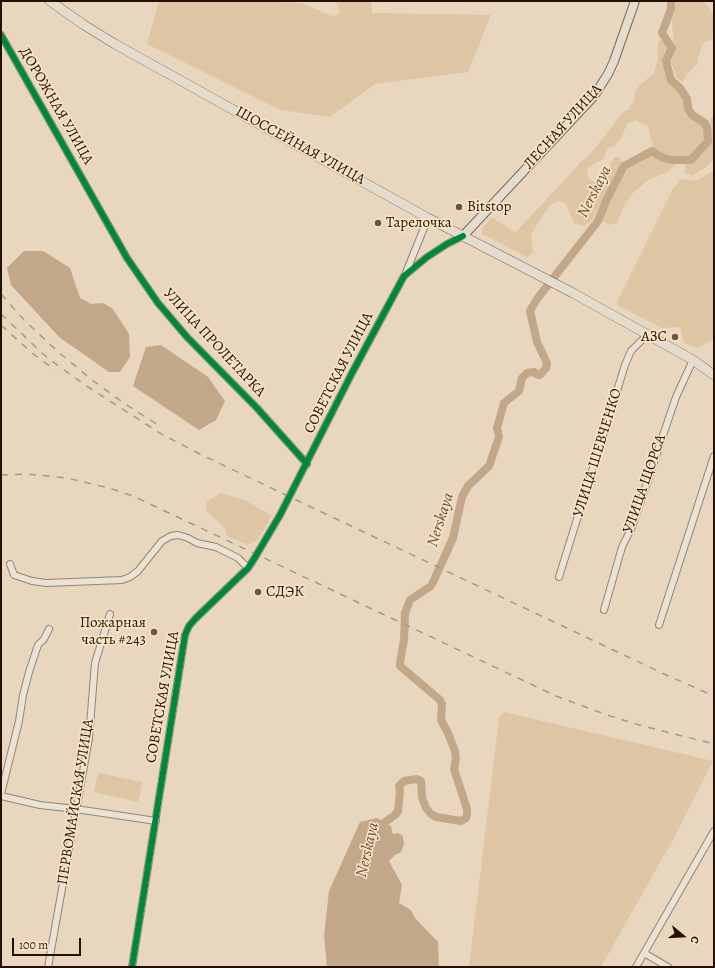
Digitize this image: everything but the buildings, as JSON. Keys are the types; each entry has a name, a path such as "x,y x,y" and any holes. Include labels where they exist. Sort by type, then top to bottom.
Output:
{"highway":[{"name":"ШОССЕЙНАЯ УЛИЦА","path":"49,1 115,44 428,218 573,293 693,360 714,375"}],"main road":[{"name":"ЛЕСНАЯ УЛИЦА","path":"463,236 594,96 605,80 614,60 634,1"}],"street":[{"name":"ДОРОЖНАЯ УЛИЦА","path":"1,35 90,191"},
{"name":"УЛИЦА ПРОЛЕТАРКА","path":"90,191 127,258 158,303 187,337 257,408 306,464"},
{"path":"404,276 428,218"},
{"name":"СОВЕТСКАЯ УЛИЦА","path":"132,967 185,635 189,626 203,610 248,568 280,515 352,373 404,276 442,247 463,236"},
{"name":"УЛИЦА ШЕВЧЕНКО","path":"560,577 625,364 631,351 648,335"},
{"name":"УЛИЦА ЩОРСА","path":"604,610 622,548 632,527 676,397 693,360"},
{"path":"659,625 714,456"},
{"path":"10,564 14,575 32,582 46,583 122,580 130,577 138,571 162,541 178,535 197,543 216,547 238,558 248,568"},
{"name":"ПЕРВОМАЙСКАЯ УЛИЦА","path":"48,967 90,738 96,663 110,614"},
{"path":"50,629 44,639 38,644 29,672 1,795 40,805 156,821"},
{"path":"636,967 714,831"},
{"path":"644,953 668,967"}],"shaded area":[{"path":"159,1 273,1 302,3 334,17 340,11 336,1 371,1 372,13 491,15 468,72 375,84 330,117 281,110 147,44"},
{"path":"676,1 703,1 714,15 714,38 703,43 698,57 698,63 687,74 683,82 677,78 671,62 676,49 673,38 672,21"},
{"path":"662,38 669,49 664,61 669,80 679,89 684,99 685,109 689,115 703,125 705,140 691,158 674,157 662,154 653,148 648,126 635,120 627,124 622,136 614,147 607,148 604,158 588,168 587,175 590,180 597,183 608,170 614,157 619,157 623,163 592,220 584,226 574,223 566,204 560,201 551,204 539,221 531,235 533,252 527,257 482,234 482,229 490,219 493,218 515,233 580,162 588,157 624,111 628,110 635,99 635,92 640,85 654,73 658,59 658,43"},
{"path":"714,116 714,159 707,166 692,176 685,173 685,165 693,161 711,140 710,118"},
{"path":"653,154 658,160 675,164 669,171 648,180 633,193 625,204 617,223 608,225 602,220 607,205 628,168 648,155"},
{"path":"714,170 714,338 697,348 684,343 680,327 661,328 616,304 673,189 680,179 697,181"},
{"path":"220,493 244,500 271,515 268,523 257,540 248,545 227,536 225,528 206,511 206,502"},
{"path":"504,712 713,761 675,836 601,967 469,967 499,718"},
{"path":"98,773 142,782 138,802 94,792"}],"water":[{"path":"24,251 43,251 70,268 80,298 91,304 103,303 113,309 129,334 130,357 120,372 109,372 59,337 11,285 7,268"},
{"path":"161,345 208,377 225,401 216,420 199,430 133,386 146,347"},
{"path":"377,818 391,826 393,834 398,833 403,836 404,844 401,852 389,861 402,885 399,903 411,910 415,918 438,942 439,967 327,967 324,936 329,891 360,822"}],"waterway":[{"name":"Nerskaya","path":"383,832 385,822 398,811 400,793 399,786 404,781 417,779 421,781 422,797 426,808 436,817 461,821 466,818 467,815 467,809 454,769 456,759 455,751 441,720 442,704 440,700 400,666 404,640 405,613 410,600 431,586 453,538 462,497 468,486 489,466 499,437 497,428 504,403 519,391 522,378 527,373 534,372 540,375 546,368 547,363 537,342 530,311 537,299 598,221 606,201 624,166 652,151 661,157 671,160 691,160 708,141 705,123 692,115 688,108 687,99 680,88 671,80 666,61 672,48 662,33 671,9 671,1"}],"railway":[{"path":"1,294 24,320 56,350 92,380 125,404 158,425"},
{"path":"1,314 43,354 60,367 85,385 163,435 311,507 664,674 714,696"},
{"path":"1,325 32,353 55,370"},
{"path":"1,475 27,474 67,478 109,488 133,496 556,696 639,725 714,744"}],"cycle path":[{"path":"1,35 127,258 158,303 187,337 257,408 307,464"},
{"path":"132,967 185,635 189,626 248,568 254,559 280,515 352,373 404,276 427,257 463,236"}],"place":[{"name":"Bitstop","path":"459,207"},
{"name":"Тарелочка","path":"378,223"},
{"name":"АЗС","path":"675,337"},
{"name":"СДЭК","path":"258,592"},
{"name":"Пожарная часть #243","path":"154,632"}]}
